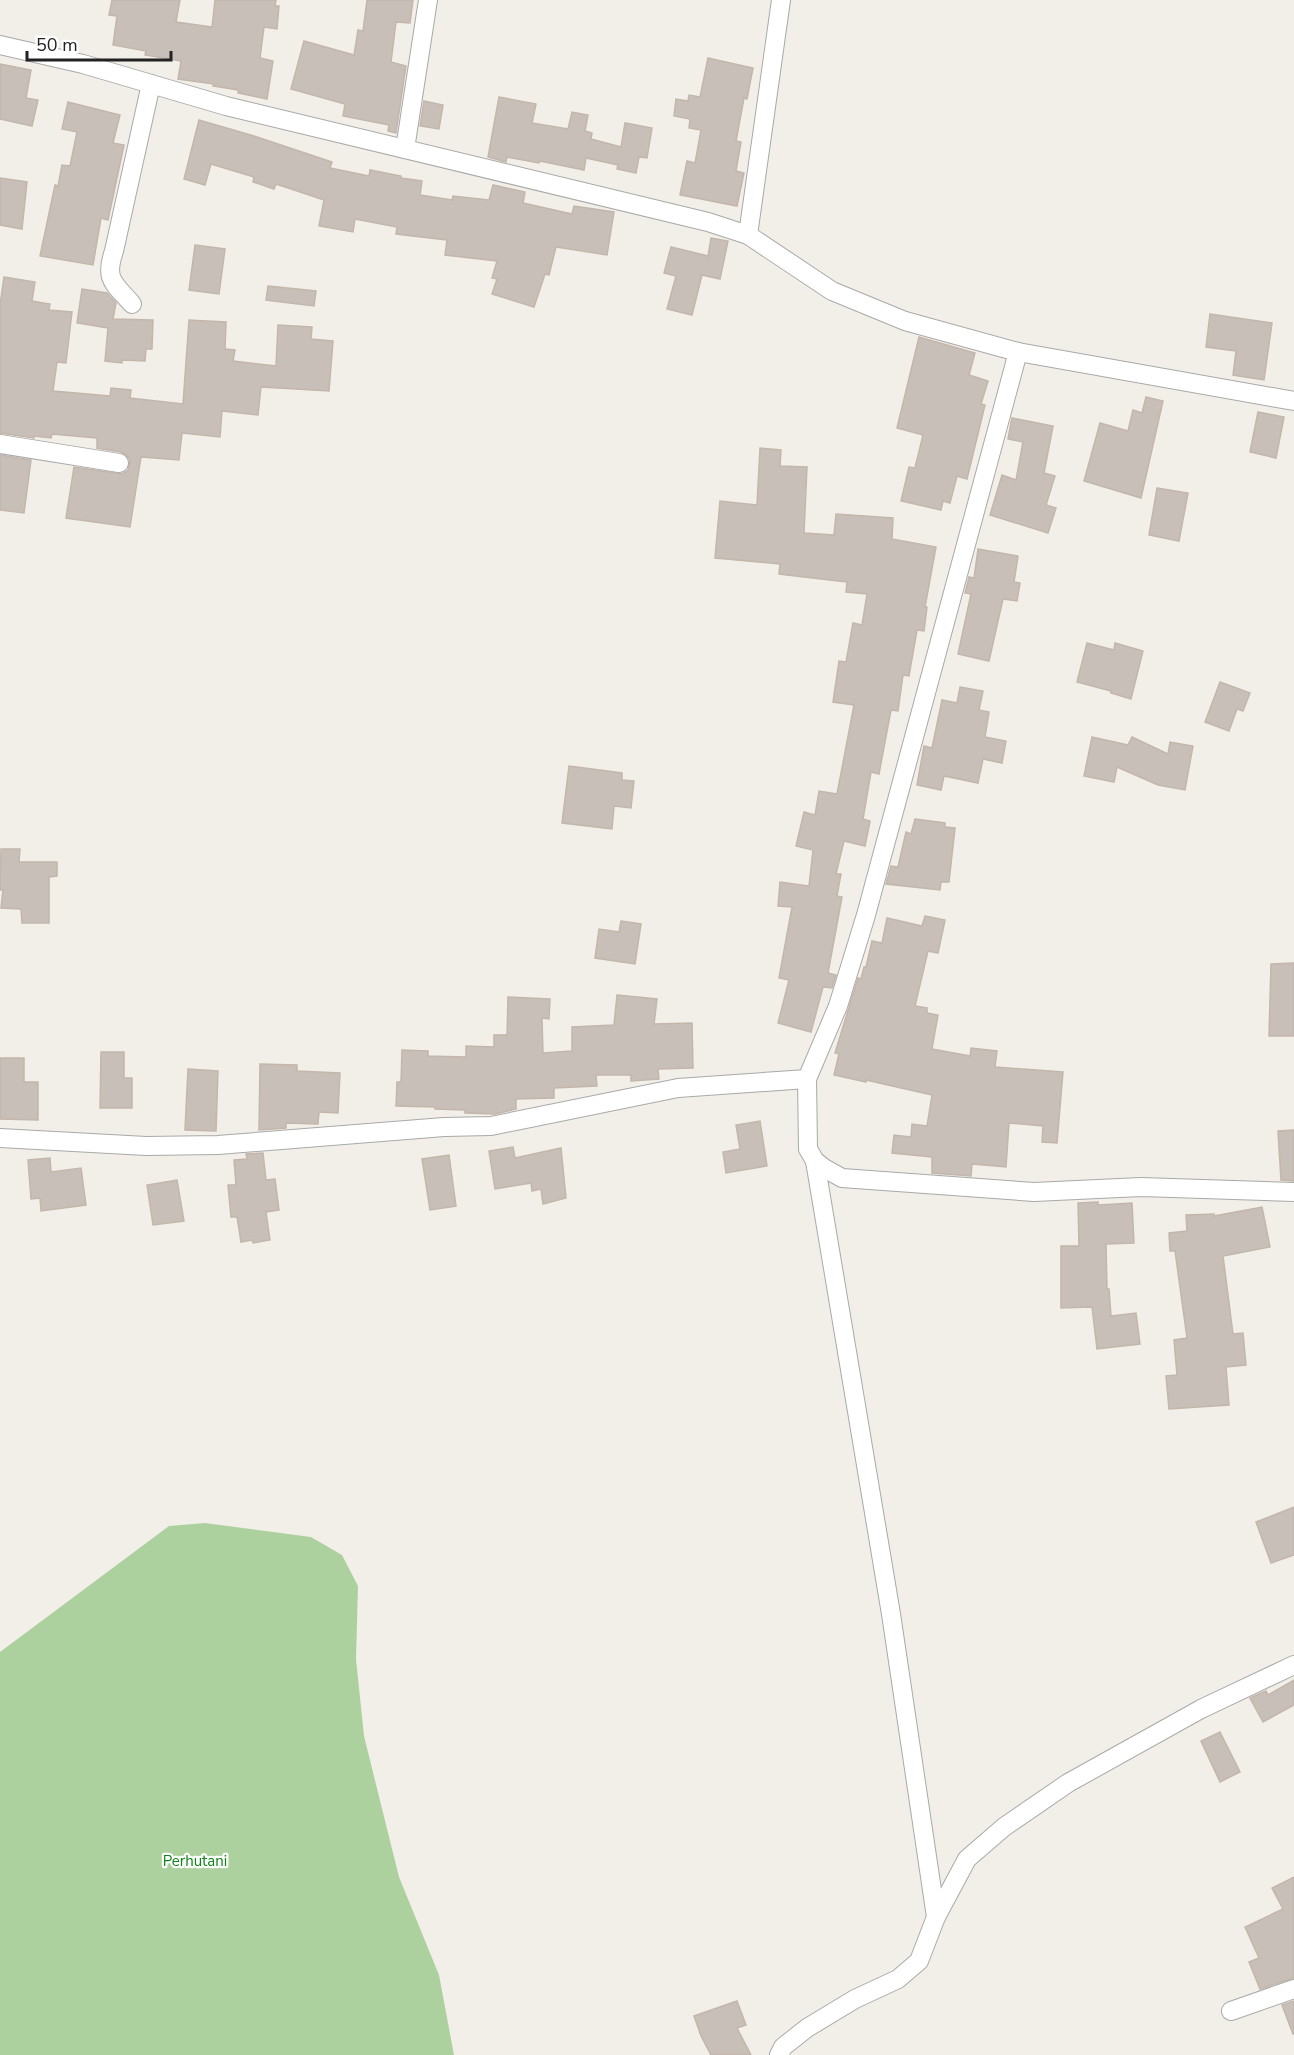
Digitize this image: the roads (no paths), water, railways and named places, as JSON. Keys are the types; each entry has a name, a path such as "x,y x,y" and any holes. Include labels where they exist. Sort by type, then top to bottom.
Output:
{"street":[{"path":"405,149 428,0"},
{"path":"748,235 781,0"},
{"path":"0,45 83,64 226,106 708,222 748,235 832,291 906,321 1018,352 1294,401"},
{"path":"132,304 112,281 108,267 114,251 151,84"},
{"path":"1018,352 866,915 838,1006 807,1079 808,1149 824,1168 842,1178 1034,1192 1141,1187 1294,1192"},
{"path":"0,444 119,463"},
{"path":"0,1138 146,1146 218,1145 444,1127 491,1126 678,1088 807,1079"},
{"path":"816,1161 891,1614 936,1917"},
{"path":"779,2055 783,2048 807,2028 855,1999 898,1979 919,1961 936,1917 967,1859 1004,1827 1068,1783 1181,1720 1294,1665"},
{"path":"1230,2011 1294,1989"}],"park label":[{"name":"Perhutani","path":"195,1861"}]}
